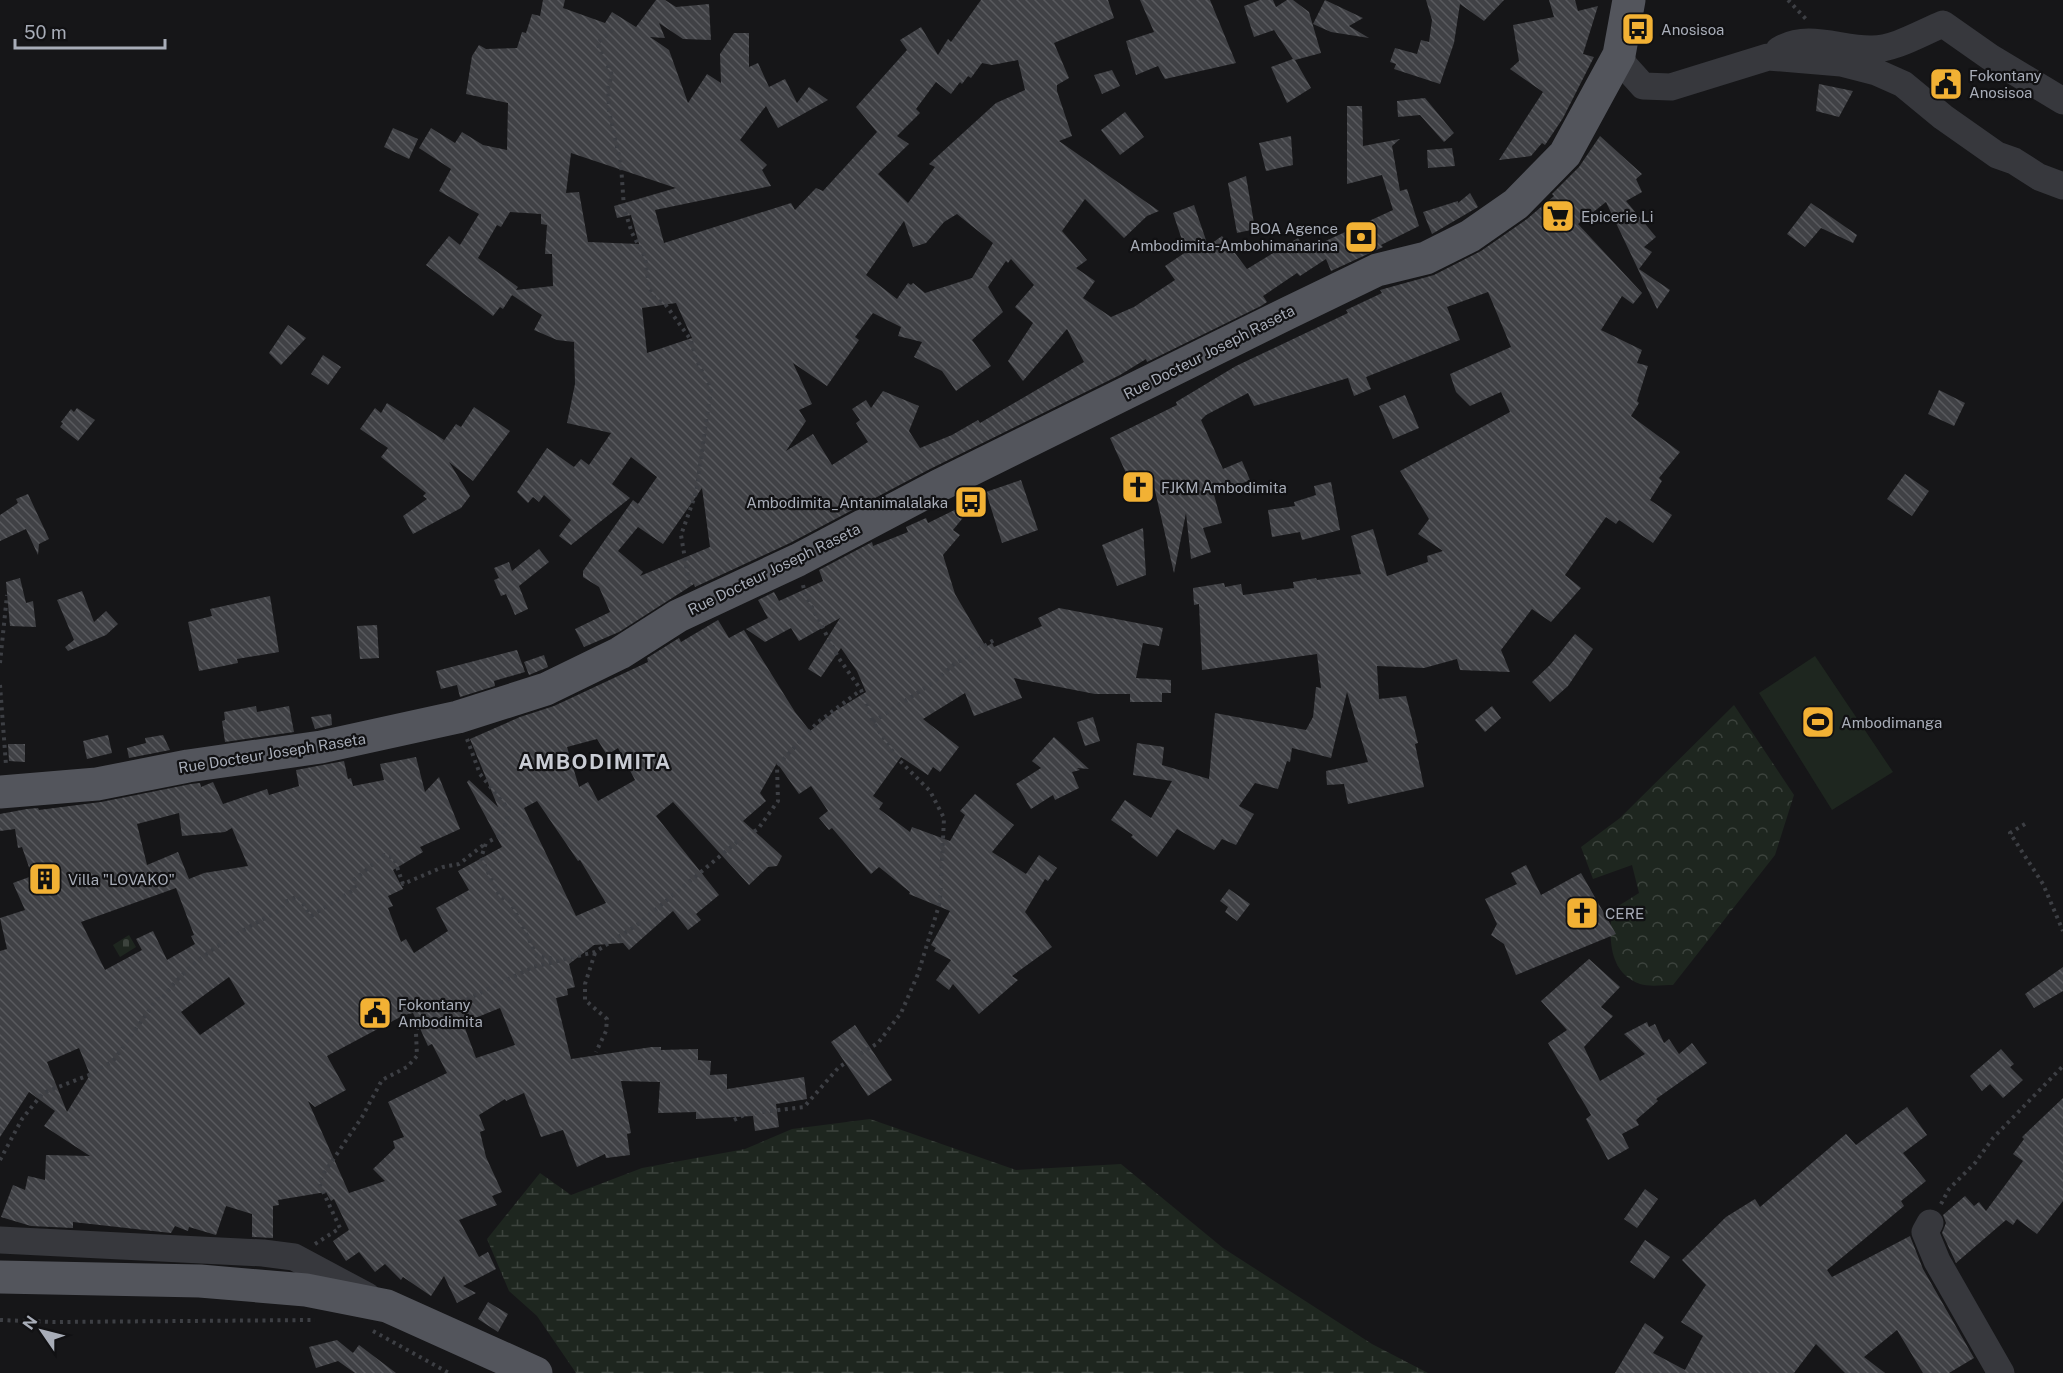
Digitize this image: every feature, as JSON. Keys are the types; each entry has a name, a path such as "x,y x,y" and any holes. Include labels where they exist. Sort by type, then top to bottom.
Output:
{"main road":[{"name":"Rue Docteur Joseph Raseta","path":"4,793 97,784 188,766 321,747 458,717 546,689 620,653 678,616 798,560 938,486 1288,313 1377,270 1426,258 1470,236 1516,204 1565,154 1619,55 1629,0"},
{"path":"0,1277 200,1281 306,1290 536,1373"}],"street":[{"path":"1619,55 1625,66 1643,86 1671,87 1768,57 1788,45 1822,42 1872,49 1896,43 1942,24 1990,57 2063,101"},
{"path":"1768,57 1841,63 1876,72 1903,84 1943,117 1997,155 2014,161 2039,177 2063,186"},
{"path":"1930,1223 1925,1232 1937,1261 2001,1373"},
{"path":"0,1240 263,1253 294,1257 374,1316"}],"path":[{"path":"612,30 597,43 612,75 608,89 609,111 621,165 624,207 635,239 645,257 649,288 655,299 665,304 691,340 695,357 711,389 696,493 681,535 690,587"},
{"path":"734,1120 746,1114 804,1107 839,1067 868,1051 888,1032 901,1013 918,974 940,902 944,818 930,791 897,758 873,722 861,690 838,657 806,594 798,560"},
{"path":"0,663 7,596"},
{"path":"873,722 934,682 953,664 994,640"},
{"path":"0,685 4,793"},
{"path":"294,1257 340,1228 319,1183 329,1164 362,1117 382,1080 407,1067 417,1056 416,1033 419,1023 533,968 595,952 637,925 737,842 758,829 778,801 777,766 818,722 861,690"},
{"path":"0,1160 22,1119 43,1093 89,1075 113,1061 156,999 162,999 175,979 194,962 280,910 285,902 298,896 311,916 356,889 354,880 384,855 394,858 404,884 443,867 459,864 486,843 503,834 509,810 480,774 458,717"},
{"path":"2025,824 2010,833 2043,884 2063,931"},
{"path":"486,843 481,858 500,897 510,901 537,956 550,958 553,963"},
{"path":"595,952 585,984 585,1000 607,1019 606,1031 596,1052"},
{"path":"1930,1223 1949,1189 1976,1163 2013,1117 2063,1066"},
{"path":"374,1316 449,1373"},
{"path":"0,1320 56,1322 316,1320"}],"green space":[{"name":"Ambodimanga","path":"1815,656 1893,772 1832,810 1759,693"},
{"path":"1734,705 1794,795 1775,855 1673,985 1640,984 1629,979 1616,963 1611,943 1612,910 1639,893 1632,865 1593,879 1581,847 1620,818"},
{"path":"129,935 136,947 120,957 113,945"},
{"path":"870,1119 1016,1170 1121,1164 1223,1248 1372,1344 1428,1373 576,1373 537,1316 509,1291 487,1239 540,1173 571,1195 642,1168 745,1149 792,1129"}],"building":[{"path":"543,0 565,0 563,8 605,23 612,12 636,27 656,0 665,0 676,7 709,4 711,40 683,39 659,23 665,38 650,37 669,50 688,103 707,74 721,83 720,54 734,33 749,33 749,67 758,63 769,87 785,79 797,103 809,87 828,100 778,128 766,106 740,140 767,165 762,170 771,186 655,210 664,243 791,203 795,210 816,188 823,191 877,132 856,107 907,50 900,40 921,27 938,55 948,39 951,42 981,0 1108,0 1114,18 1054,43 1069,78 1057,85 1057,91 1072,136 1059,141 1159,211 1147,216 1124,238 1085,199 1062,231 1087,260 1076,268 1095,281 1083,298 1111,317 1134,307 1175,280 1165,266 1186,252 1173,213 1194,205 1208,246 1222,236 1247,269 1298,238 1306,250 1393,210 1382,175 1347,184 1347,106 1362,106 1363,146 1400,139 1392,146 1400,191 1407,189 1419,226 1381,245 1383,247 1331,271 1326,259 1300,276 1297,273 1263,296 1267,302 1261,306 1147,362 1146,359 1120,375 930,469 790,543 695,587 694,584 619,632 584,647 575,629 610,612 599,587 583,577 583,571 633,500 638,504 657,477 631,457 612,484 630,498 571,545 559,536 571,520 544,495 539,502 533,497 528,503 517,492 547,448 574,467 581,459 589,465 611,433 567,423 575,384 574,342 557,340 534,330 542,315 512,295 503,309 500,307 493,316 426,265 449,236 460,245 479,214 439,191 451,169 419,148 431,128 455,143 462,132 483,145 507,150 508,103 466,94 472,56 479,45 486,49 517,48 522,32 526,33 532,14 540,16","holes":["1018,60 1025,90 996,103 929,164 935,167 908,203 878,174 909,144 897,136 920,113 916,109 936,82 951,94 960,82 962,84 968,76 971,78 982,63 992,65","571,153 676,188 614,206 617,218 631,215 639,244 588,242 579,192 566,193","510,212 541,214 541,224 547,225 545,254 552,254 553,286 516,290 518,287 478,258 497,225 501,227","957,214 993,243 972,278 925,293 913,283 911,285 908,283 897,299 866,275 904,221 913,247 926,243 944,222","1011,259 1034,285 1015,307 1033,323 1008,361 1023,381 1067,329 1084,362 980,423 978,420 952,435 920,448 909,431 919,406 883,391 871,408 866,400 852,409 860,420 856,423 868,442 832,465 813,434 786,451 806,421 799,410 812,404 793,363 827,386 859,340 855,337 873,313 901,327 898,336 922,342 914,357 942,371 956,391 991,366 972,340 1003,312 988,287 1006,261 1008,263","676,303 692,338 647,353 642,308","702,488 710,547 640,576 643,572 618,551 638,527 663,544"]},
{"path":"1140,0 1210,0 1236,63 1165,79 1158,66 1136,75 1126,41 1154,32"},
{"path":"1260,0 1273,0 1276,7 1287,0 1293,0 1309,12 1321,53 1295,60 1311,88 1287,103 1271,67 1293,59 1274,30 1254,37 1244,6"},
{"path":"1325,0 1363,18 1349,26 1369,38 1331,32 1313,24"},
{"path":"1426,0 1504,0 1484,21 1460,4 1454,43 1440,84 1394,69 1396,64 1390,62 1395,48 1417,54 1421,40 1429,42 1432,20"},
{"path":"1549,0 1575,0 1578,11 1598,6 1583,54 1594,57 1563,118 1545,145 1542,143 1531,156 1499,160 1543,92 1510,69 1519,61 1513,25 1554,17"},
{"path":"1112,70 1120,86 1102,94 1094,75"},
{"path":"1819,84 1853,91 1839,117 1816,111"},
{"path":"1425,98 1454,133 1444,142 1420,115 1398,117 1397,101"},
{"path":"1125,112 1144,137 1120,155 1101,130"},
{"path":"393,128 418,139 409,159 384,147"},
{"path":"1291,136 1293,165 1266,171 1259,143"},
{"path":"1600,136 1642,174 1636,179 1642,192 1626,201 1656,237 1644,247 1652,252 1639,269 1670,290 1657,309 1606,202 1578,224 1642,293 1633,304 1622,296 1601,330 1642,350 1637,363 1648,366 1637,401 1639,403 1631,416 1680,452 1659,478 1662,481 1650,500 1672,515 1653,543 1619,520 1616,524 1606,517 1565,575 1581,588 1551,622 1532,609 1501,650 1510,672 1460,670 1457,659 1424,668 1377,666 1379,699 1406,696 1418,743 1415,744 1424,787 1348,804 1344,784 1327,785 1326,771 1368,762 1347,692 1331,758 1292,748 1290,762 1287,761 1278,789 1255,783 1239,806 1254,814 1236,845 1222,839 1214,850 1177,829 1157,857 1131,837 1133,835 1111,820 1125,800 1151,818 1172,781 1133,775 1137,743 1164,747 1162,765 1209,779 1215,713 1306,730 1313,717 1316,687 1321,688 1317,654 1202,670 1199,604 1194,605 1193,588 1224,583 1225,587 1241,584 1243,595 1294,588 1293,582 1361,574 1351,536 1373,529 1387,576 1428,562 1427,556 1443,551 1418,534 1429,519 1400,471 1510,412 1501,392 1470,406 1456,392 1450,374 1511,347 1488,292 1447,307 1460,340 1366,377 1371,389 1354,396 1348,378 1254,406 1248,393 1206,415 1201,420 1223,469 1242,461 1250,480 1214,495 1222,523 1203,528 1211,552 1191,559 1186,513 1174,573 1153,482 1132,486 1110,438 1177,405 1176,402 1236,366 1348,313 1346,310 1382,293 1380,290 1434,275 1481,251 1527,219 1554,196 1552,194 1579,167"},
{"path":"1452,148 1455,166 1428,168 1427,150"},
{"path":"1246,176 1255,229 1237,233 1228,183"},
{"path":"1470,193 1478,207 1432,234 1423,212 1458,201 1458,203"},
{"path":"1811,203 1857,235 1853,243 1821,228 1805,247 1787,234"},
{"path":"288,325 306,338 281,365 269,353"},
{"path":"323,355 341,367 328,385 311,374"},
{"path":"1939,390 1965,403 1954,426 1928,414"},
{"path":"1405,395 1419,428 1393,439 1379,406"},
{"path":"387,403 444,440 440,446 456,424 461,427 474,407 510,431 473,481 449,462 470,496 461,508 413,534 403,516 427,499 423,496 426,493 381,457 388,448 360,429 375,408 381,413"},
{"path":"77,408 95,420 78,441 60,427 71,409 74,412"},
{"path":"1905,474 1929,491 1912,516 1887,499"},
{"path":"1021,480 1038,530 1002,543 986,492"},
{"path":"1331,482 1340,530 1302,540 1300,532 1272,537 1268,510 1295,506 1294,502 1316,495 1314,486"},
{"path":"28,494 49,539 39,544 38,555 26,529 0,541 0,515 18,503 16,499"},
{"path":"979,498 953,530 960,535 943,555 955,594 986,647 992,643 994,647 1042,626 1038,618 1059,608 1163,628 1159,646 1143,643 1136,678 1171,680 1171,693 1162,693 1162,702 1130,702 1130,694 1095,694 1014,678 1022,698 974,716 965,693 923,719 959,747 940,772 933,767 928,775 901,757 873,796 883,803 879,809 910,832 912,827 950,841 965,815 960,811 975,794 1014,825 992,852 1026,874 1039,855 1057,868 1048,881 1045,879 1025,912 1052,947 1012,976 1018,980 979,1014 953,984 949,990 936,980 951,960 934,951 936,948 931,945 950,911 909,894 910,892 879,867 871,874 832,828 829,830 819,818 828,811 811,786 799,794 777,763 760,793 766,801 743,821 782,856 777,866 768,867 749,885 673,802 656,816 719,895 696,914 701,920 688,930 673,911 629,950 623,943 594,945 569,964 575,987 567,989 568,995 556,998 571,1059 652,1047 661,1047 661,1050 698,1049 698,1060 711,1061 710,1075 727,1074 727,1089 804,1077 807,1099 776,1104 779,1127 755,1131 753,1116 696,1119 696,1112 658,1113 660,1082 621,1081 631,1133 627,1134 630,1155 606,1158 605,1154 577,1167 563,1130 541,1137 524,1093 506,1101 505,1099 479,1115 485,1130 480,1132 486,1157 502,1192 492,1196 497,1205 459,1220 479,1257 488,1252 496,1269 463,1286 476,1293 457,1303 444,1276 431,1296 403,1277 401,1280 385,1264 375,1272 359,1252 346,1261 333,1241 349,1230 334,1199 331,1201 326,1192 278,1200 279,1205 273,1206 273,1238 252,1237 252,1214 226,1206 216,1235 189,1227 188,1231 175,1226 171,1233 73,1222 73,1228 31,1226 1,1217 13,1185 25,1190 28,1176 45,1180 46,1155 90,1156 44,1126 55,1111 29,1092 0,1137 0,951 7,949 0,918 25,910 13,883 32,876 22,847 18,848 15,829 0,831 0,814 101,802 191,784 200,783 201,787 213,782 223,804 267,789 269,795 299,786 296,770 344,761 348,779 351,778 353,786 384,780 380,764 416,757 425,792 439,777 460,829 420,847 423,852 393,870 403,889 388,896 393,906 388,908 401,942 406,939 414,953 448,931 436,908 469,890 458,871 502,847 467,782 469,780 498,807 470,739 520,717 554,706 648,662 647,658 679,638 681,642 718,620 729,638 744,630 795,712 810,731 835,711 866,692 857,671 841,648 821,677 808,669 840,618 799,641 791,628 765,642 746,629 768,618 758,600 774,592 779,601 823,581 819,570 872,542 873,546 908,532 906,527 926,518 928,523","holes":["597,739 607,755 618,748 635,780 598,801 588,782 579,787 567,747","537,801 578,861 580,860 606,903 576,916 524,808","179,813 182,836 225,832 232,828 248,866 204,873 189,879 178,852 147,865 137,824","176,888 194,935 191,936 195,944 167,960 153,931 136,939 142,950 105,970 81,922","229,977 245,1004 200,1035 181,1012","500,1008 515,1045 476,1058 463,1023","413,1013 428,1046 432,1044 447,1073 388,1102 404,1137 393,1141 395,1148 373,1169 385,1181 349,1193 308,1101 315,1107 346,1090 327,1056 404,1015","79,1048 90,1075 67,1112 47,1062"]},
{"path":"1143,528 1146,575 1117,586 1102,545"},
{"path":"539,549 549,562 519,586 528,609 515,615 506,594 501,596 494,580 499,578 494,568 509,562 512,571"},
{"path":"20,578 26,603 33,601 36,627 10,626 6,582"},
{"path":"82,591 94,622 106,611 118,624 106,635 68,651 65,647 74,640 57,600"},
{"path":"270,596 279,652 237,659 238,663 199,671 188,622 212,616 210,609"},
{"path":"377,625 379,658 360,659 357,626"},
{"path":"1575,634 1593,649 1568,686 1550,702 1532,682 1550,665"},
{"path":"517,650 525,672 494,681 495,686 460,697 457,685 441,689 436,671"},
{"path":"544,655 548,667 529,675 524,662"},
{"path":"256,706 257,712 289,706 294,732 225,742 222,721 225,720 224,712"},
{"path":"1492,706 1501,718 1485,732 1475,720"},
{"path":"331,714 332,725 315,729 311,717"},
{"path":"1093,717 1100,741 1085,746 1077,722"},
{"path":"108,735 112,753 87,759 83,741"},
{"path":"163,735 170,750 129,758 127,748 146,743 145,738"},
{"path":"1054,737 1089,769 1077,768 1080,770 1072,772 1079,788 1055,800 1053,795 1031,809 1016,784 1041,768 1032,761"},
{"path":"8,744 25,744 25,762 9,761"},
{"path":"1526,865 1541,895 1581,873 1616,934 1516,975 1504,944 1491,935 1497,924 1485,899 1517,884 1511,873"},
{"path":"1229,889 1250,904 1237,921 1225,912 1228,907 1220,901"},
{"path":"1589,959 1620,987 1601,1007 1613,1016 1584,1047 1600,1081 1645,1054 1624,1034 1647,1022 1649,1027 1655,1024 1664,1043 1669,1039 1679,1054 1692,1043 1707,1063 1656,1099 1658,1101 1636,1120 1639,1125 1622,1134 1629,1148 1608,1160 1586,1119 1591,1115 1548,1043 1567,1030 1541,1001"},
{"path":"2063,967 2063,991 2034,1008 2025,994"},
{"path":"855,1025 892,1080 868,1096 831,1042"},
{"path":"2001,1049 2014,1064 2010,1067 2023,1080 2003,1098 1990,1084 1982,1091 1970,1076"},
{"path":"2063,1098 2063,1201 2037,1234 2017,1219 2013,1225 2006,1220 1956,1263 1942,1233 1946,1223 1943,1215 1965,1196 1974,1206 1979,1202 1986,1211 2023,1161 2013,1154 2024,1139 2022,1137"},
{"path":"1907,1107 1927,1135 1903,1153 1926,1181 1901,1201 1904,1206 1827,1270 1832,1277 1910,1236 1923,1269 1974,1358 1949,1373 1923,1373 1897,1330 1864,1357 1885,1373 1845,1373 1816,1344 1794,1373 1615,1373 1645,1323 1664,1337 1653,1353 1685,1370 1703,1336 1681,1322 1706,1285 1682,1260 1726,1217 1755,1199 1760,1207 1846,1134 1856,1145"},
{"path":"1645,1189 1658,1199 1637,1228 1624,1219"},
{"path":"1645,1240 1670,1257 1654,1279 1630,1262"},
{"path":"488,1302 508,1314 498,1332 478,1319"},
{"path":"337,1340 353,1353 359,1345 396,1373 355,1373 338,1361 316,1368 309,1347"}],"place":[{"name":"Anosisoa","path":"1638,29"},
{"name":"Fokontany Anosisoa","path":"1946,84"},
{"name":"Epicerie Li","path":"1558,216"},
{"name":"BOA Agence Ambodimita-Ambohimanarina","path":"1361,237"},
{"name":"FJKM Ambodimita","path":"1138,487"},
{"name":"Ambodimita_Antanimalalaka","path":"971,502"},
{"name":"Ambodimanga","path":"1818,722"},
{"name":"Villa \"LOVAKO\"","path":"45,879"},
{"name":"CERE","path":"1582,913"},
{"name":"Fokontany Ambodimita","path":"375,1013"}],"district":[{"name":"AMBODIMITA","path":"595,761"}]}
